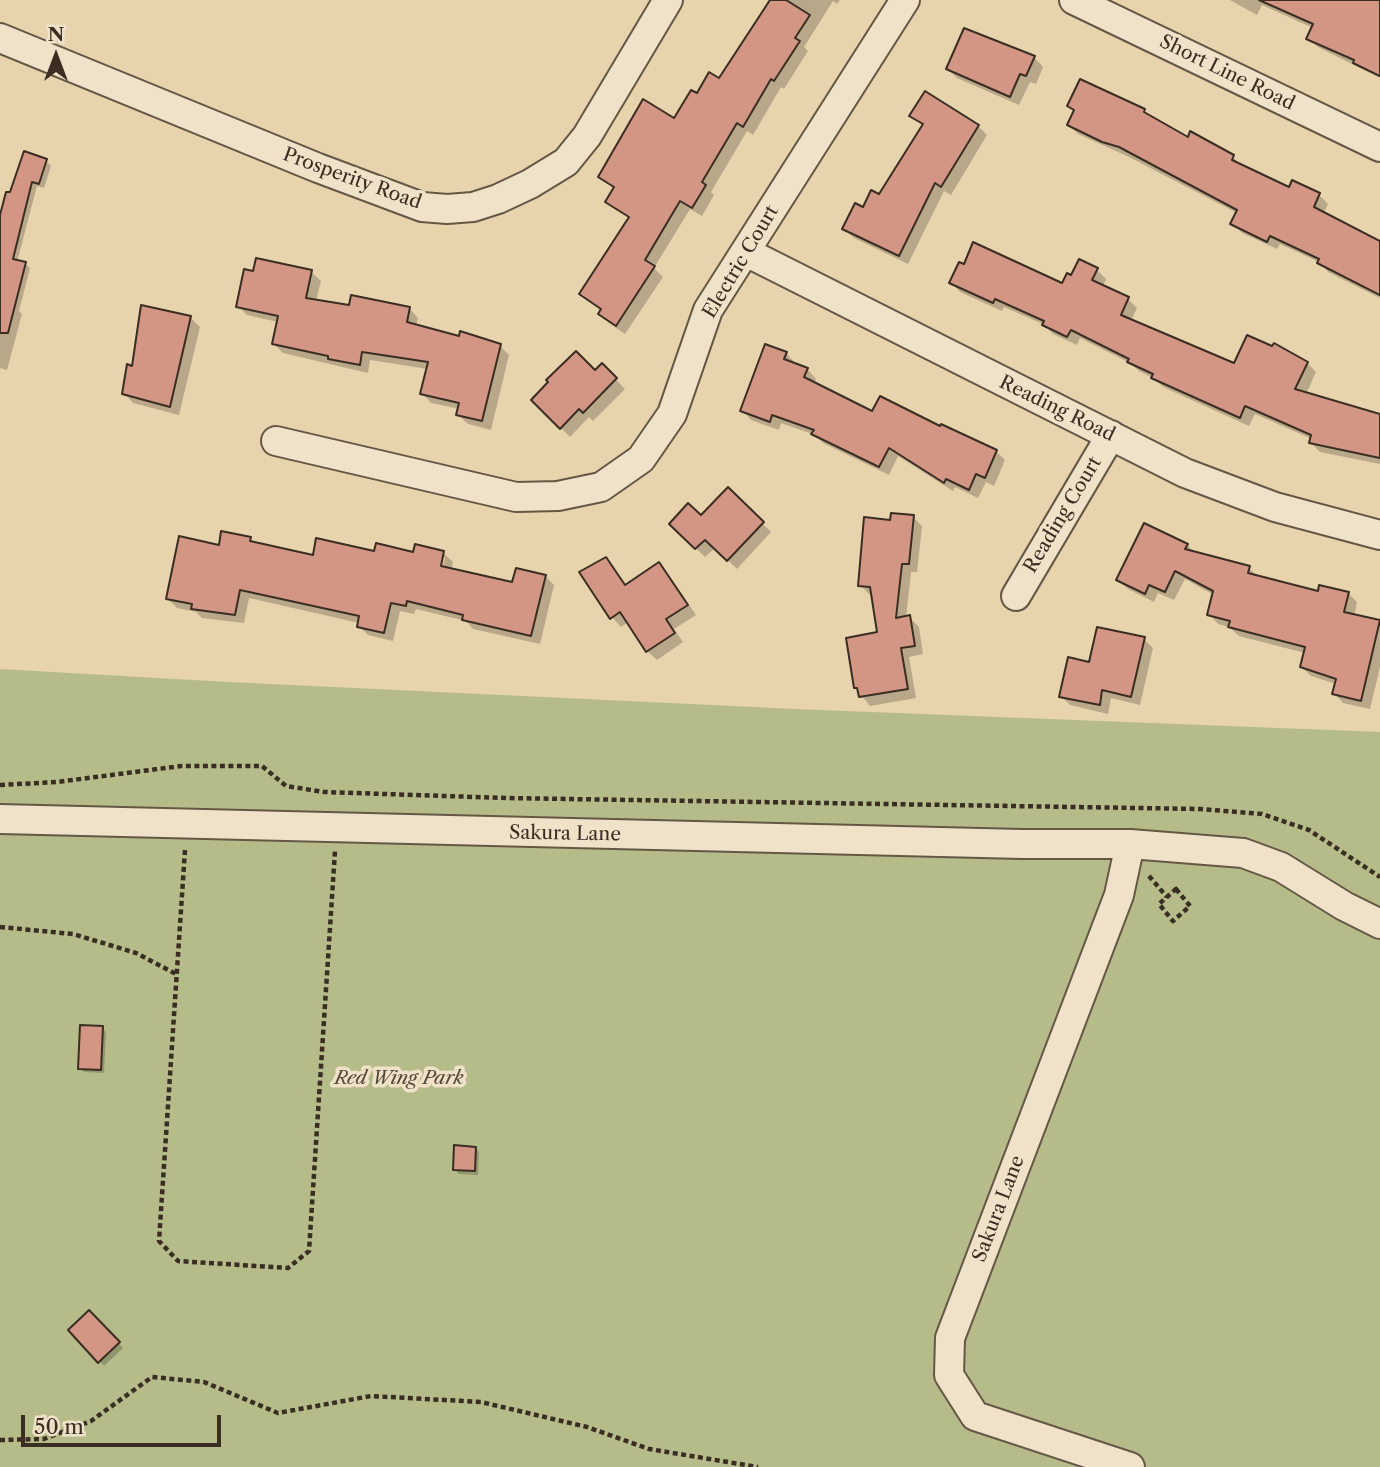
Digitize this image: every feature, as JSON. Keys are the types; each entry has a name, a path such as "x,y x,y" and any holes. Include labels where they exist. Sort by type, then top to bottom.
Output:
{"street":[{"name":"Prosperity Road","path":"0,38 317,168 422,206 447,209 498,200 566,162 587,136 668,0"},
{"name":"Electric Court","path":"276,441 516,497 558,496 601,486 641,459 672,414 708,310 905,0"},
{"name":"Short Line Road","path":"1074,0 1380,147"},
{"name":"Reading Road","path":"746,252 1185,473 1275,507 1380,535"},
{"name":"Reading Court","path":"1016,596 1111,435"},
{"name":"Sakura Lane","path":"0,819 336,829 1130,844 1243,853 1281,867 1344,906 1380,924"},
{"name":"Sakura Lane","path":"1130,844 1118,895 950,1338 949,1375 975,1416 1130,1467"}],"path":[{"path":"0,785 57,782 181,766 262,766 286,786 324,792 520,799 1200,810 1262,814 1309,830 1380,877"},
{"path":"186,825 159,1241 178,1261 288,1268 309,1251 336,829"},
{"path":"1176,889 1191,906 1173,921 1159,904 1176,889"},
{"path":"0,926 74,934 136,953 177,974"},
{"path":"0,1440 44,1438 91,1421 152,1377 204,1382 278,1413 371,1396 481,1402 587,1427 649,1449 758,1467"}],"green space":[{"name":"Red Wing Park","path":"0,669 795,709 1380,732 1380,1467 0,1467"}],"building":[{"path":"770,0 786,0 810,15 795,38 800,41 774,81 771,79 743,127 737,123 702,182 706,185 692,208 680,201 645,260 655,266 616,326 598,314 601,309 579,294 629,217 605,202 614,187 598,177 643,99 674,118 691,90 697,93 709,72 719,78"},
{"path":"1259,0 1380,0 1380,76 1353,63 1354,60 1306,39 1313,24"},
{"path":"964,28 1035,56 1026,76 1020,74 1010,97 946,69"},
{"path":"1080,79 1145,109 1144,112 1188,137 1190,131 1234,155 1232,160 1289,187 1292,180 1320,193 1314,207 1380,241 1380,295 1317,263 1319,259 1270,236 1267,242 1230,224 1237,210 1119,147 1067,125 1074,110 1067,106"},
{"path":"925,91 979,125 941,187 935,183 899,256 842,229 855,203 863,207 871,190 879,194 923,124 909,116"},
{"path":"24,151 47,159 39,184 32,182 13,259 26,262 8,333 0,333 0,215 6,192 10,192"},
{"path":"973,242 1062,283 1067,273 1071,275 1079,259 1098,268 1092,280 1129,297 1121,315 1234,363 1247,335 1272,346 1274,343 1308,362 1295,389 1380,414 1380,458 1309,443 1311,435 1245,406 1240,418 1151,378 1153,374 1127,362 1129,359 1071,330 1067,337 1042,325 1044,321 995,299 993,303 949,283 959,262 964,264"},
{"path":"256,258 312,270 306,298 349,305 351,295 410,307 407,322 459,336 460,331 501,344 482,421 456,415 459,403 420,394 428,362 362,352 360,365 272,344 278,316 236,307 244,269 253,271"},
{"path":"141,305 191,316 170,407 122,394 127,364 132,366"},
{"path":"765,344 787,352 784,359 808,368 804,377 872,411 880,396 997,450 985,478 976,474 969,490 946,479 944,483 889,448 879,467 811,434 814,430 772,415 770,422 740,411"},
{"path":"576,351 595,370 602,363 617,378 583,413 579,409 560,429 531,400 548,382 546,380"},
{"path":"728,487 764,522 727,561 705,540 695,549 669,524 688,503 701,515"},
{"path":"891,513 914,515 909,564 902,564 896,618 910,615 915,646 901,648 908,689 859,697 857,688 854,688 846,638 877,632 870,587 858,586 864,517 890,520"},
{"path":"1144,523 1188,544 1185,549 1250,566 1248,573 1318,591 1319,585 1349,592 1344,612 1380,620 1361,701 1332,694 1336,679 1300,667 1305,647 1228,627 1230,621 1207,615 1213,591 1175,571 1165,592 1149,585 1145,594 1116,580"},
{"path":"221,531 251,537 250,541 313,555 316,538 374,551 376,543 413,552 415,544 444,551 441,566 512,582 516,568 546,575 531,636 462,620 463,615 407,601 406,606 391,603 384,633 357,627 359,616 240,590 235,615 191,609 192,604 166,599 179,536 219,545"},
{"path":"606,557 625,585 659,562 688,605 666,619 675,633 646,652 620,612 610,619 579,572"},
{"path":"1097,627 1145,637 1131,697 1102,690 1100,705 1059,697 1068,657 1089,662"},
{"path":"80,1025 103,1026 101,1070 78,1069"},
{"path":"454,1145 476,1147 475,1171 453,1170"},
{"path":"89,1310 120,1342 98,1363 68,1330"}]}
